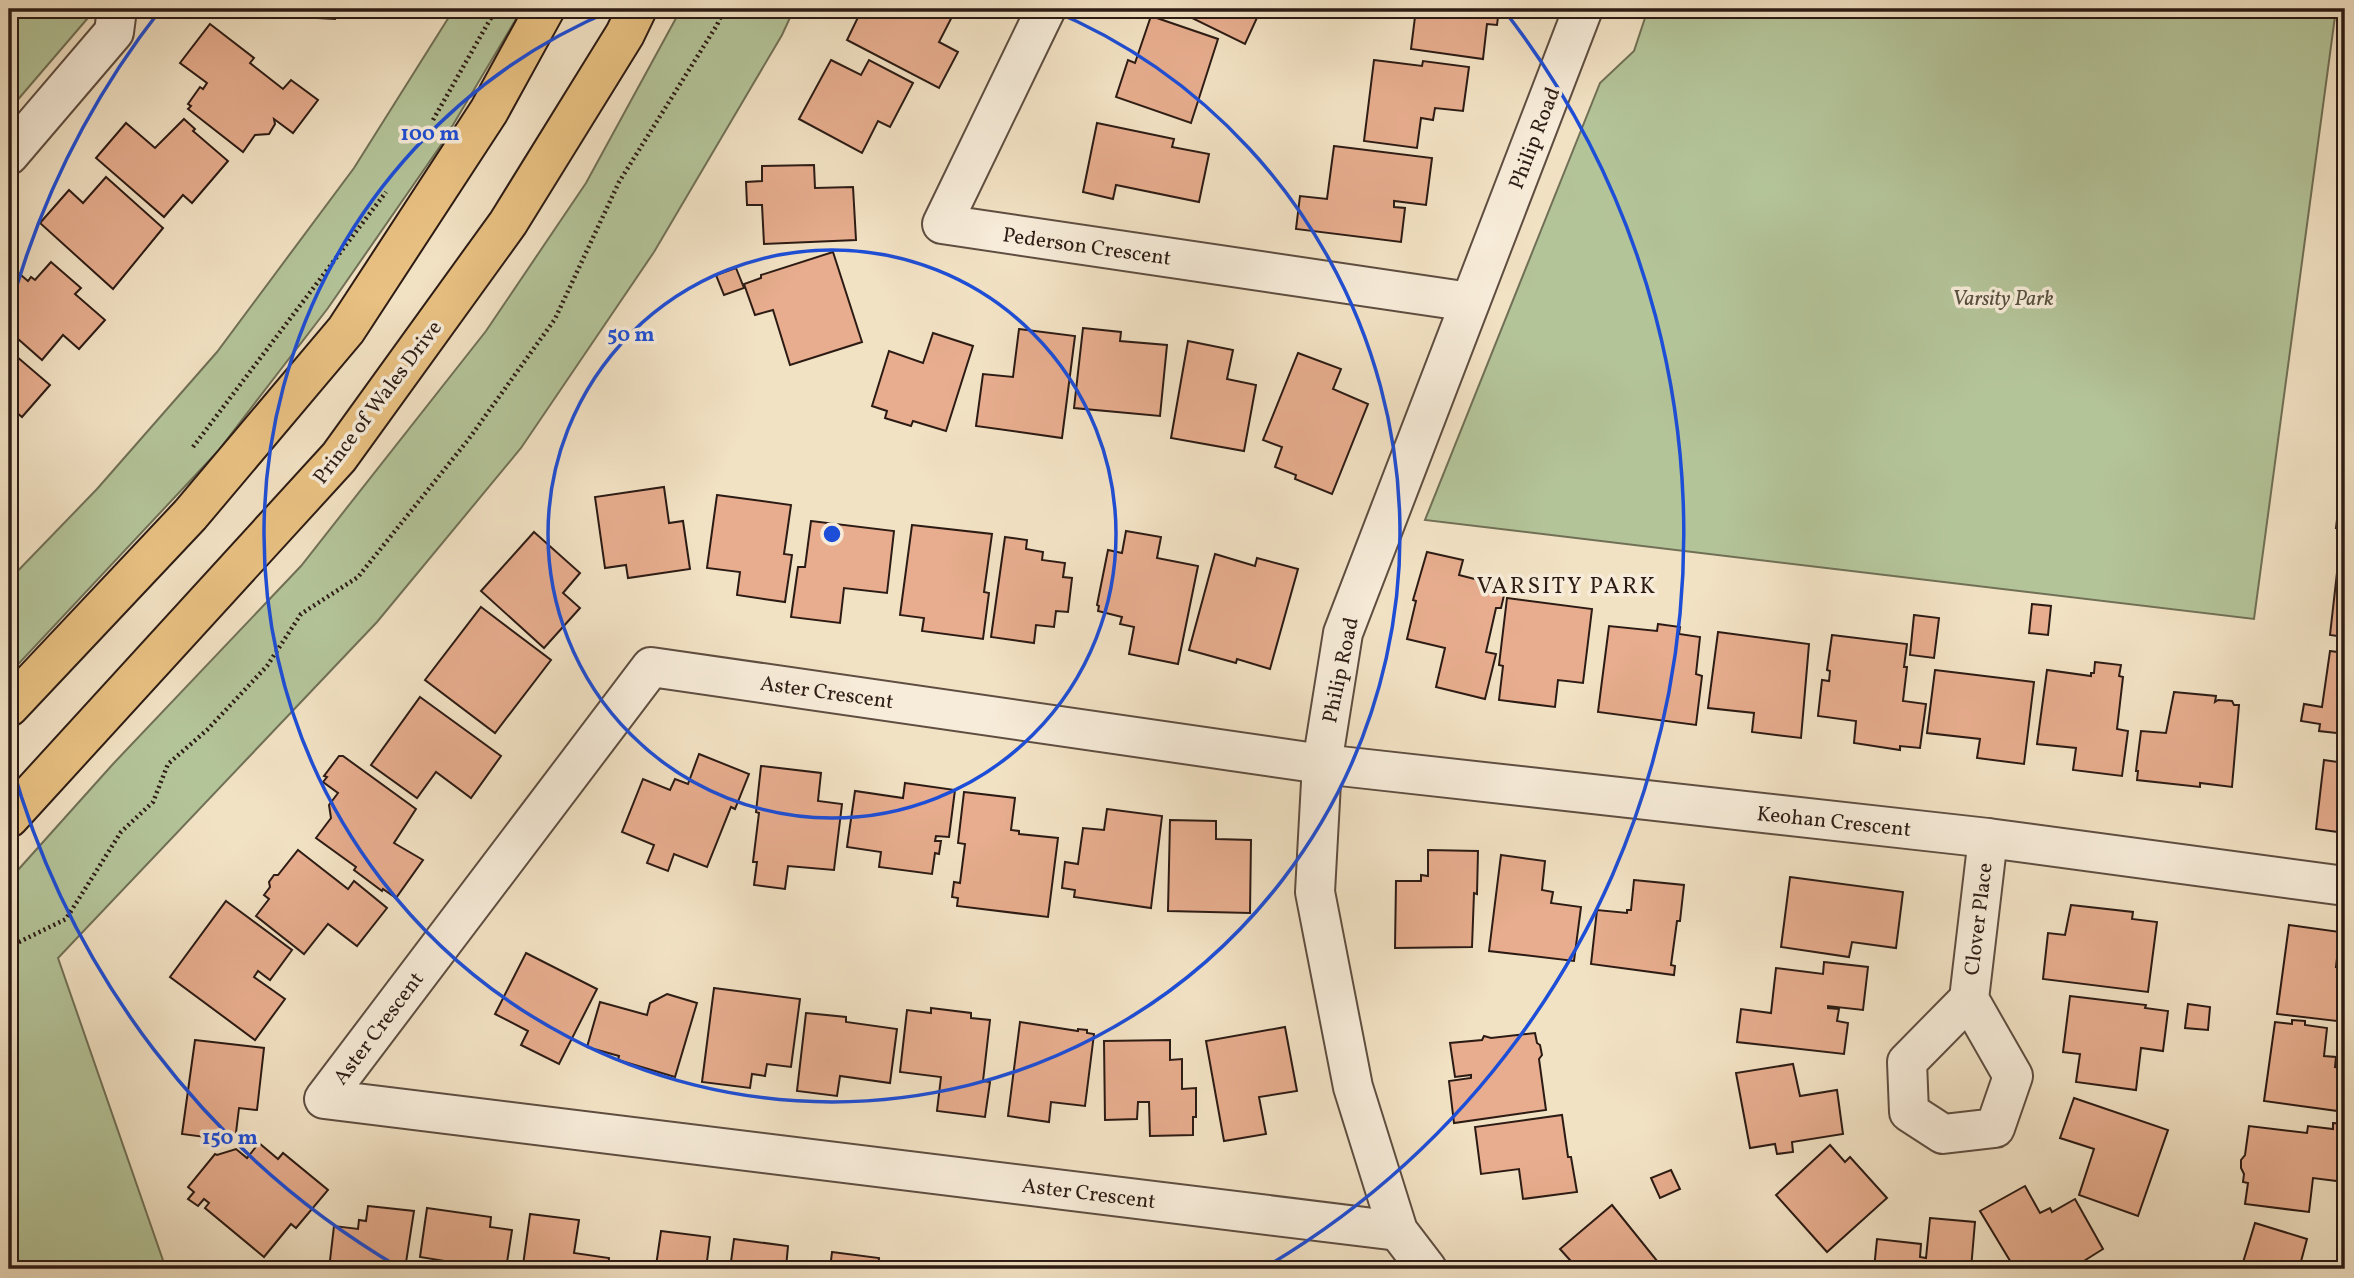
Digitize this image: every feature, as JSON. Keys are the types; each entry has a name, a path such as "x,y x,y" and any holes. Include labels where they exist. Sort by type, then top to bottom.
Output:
{"main road":[{"path":"9,707 190,515 346,330 489,111 545,9"},
{"name":"Prince of Wales Drive","path":"9,818 340,457 508,223 625,34 637,9"}],"street":[{"path":"9,155 114,32 117,9"},
{"name":"Pederson Crescent","path":"1046,9 942,224 1470,302"},
{"name":"Philip Road","path":"1427,1269 1398,1231 1353,1087 1315,892 1322,764 1343,633 1583,9"},
{"name":"Aster Crescent","path":"1322,764 652,667 324,1099 1398,1231"},
{"name":"Keohan Crescent","path":"1322,764 1988,838 2345,886"},
{"name":"Clover Place","path":"1969,999 1988,838"}],"path":[{"path":"431,124 496,9"},
{"path":"9,947 66,919 121,832 153,802 167,764 207,730 267,666 301,614 358,578 468,440 555,319 619,182 717,25 724,9"},
{"path":"186,455 386,192"}],"green space":[{"path":"9,9 88,9 87,19 9,110"},
{"path":"454,9 522,9 441,145 328,308 218,451 9,674 9,580 97,489 217,352 354,168"},
{"path":"681,9 794,9 782,35 654,252 521,448 377,622 58,958 166,1269 9,1269 9,880 113,764 301,566 486,331 586,183"},
{"name":"Varsity Park","path":"1648,9 2336,9 2254,619 1425,520 1600,83 1634,51"}],"building":[{"path":"235,9 336,9 335,19 281,16"},
{"path":"862,9 956,9 939,42 958,52 939,88 847,40"},
{"path":"1160,9 1261,9 1245,44 1178,11 1176,16"},
{"path":"1416,9 1499,9 1497,25 1487,24 1483,59 1411,49"},
{"path":"1151,16 1218,39 1191,123 1116,97 1128,60 1135,63"},
{"path":"210,24 254,58 250,63 283,89 291,80 318,100 293,133 274,119 275,124 269,134 255,135 243,152 188,109 191,106 188,104 200,87 203,89 207,83 180,63"},
{"path":"831,60 861,75 869,60 913,83 890,127 878,121 862,153 799,119"},
{"path":"1374,60 1422,66 1423,61 1469,67 1463,111 1435,108 1433,120 1421,118 1417,148 1364,141"},
{"path":"184,119 195,129 193,131 228,161 192,203 183,195 164,217 96,158 126,123 155,148"},
{"path":"1097,123 1174,139 1172,147 1209,154 1199,202 1116,185 1113,199 1083,192"},
{"path":"1334,146 1432,158 1426,205 1394,201 1394,207 1405,208 1401,242 1296,229 1300,196 1327,199"},
{"path":"814,165 815,188 853,187 856,240 764,244 762,205 747,205 746,182 762,181 762,166"},
{"path":"106,177 163,228 113,289 40,223 69,190 83,203"},
{"path":"833,252 862,342 790,365 773,310 755,315 744,284 761,278 761,275"},
{"path":"51,262 81,288 75,294 105,320 79,349 63,335 42,360 9,331 9,265 28,281 31,277 35,280"},
{"path":"736,268 744,288 724,295 716,275"},
{"path":"1083,328 1121,332 1120,341 1167,345 1160,416 1074,408"},
{"path":"1019,329 1075,336 1062,438 976,426 983,374 1013,377"},
{"path":"933,333 973,346 946,431 913,421 911,426 885,418 887,411 872,406 889,351 923,363"},
{"path":"1188,341 1233,350 1227,379 1256,385 1244,451 1171,438"},
{"path":"9,350 50,385 22,417 9,406"},
{"path":"1298,353 1341,369 1333,389 1368,404 1332,494 1295,479 1296,475 1275,467 1282,447 1263,440"},
{"path":"2345,454 2345,529 2336,528"},
{"path":"664,487 669,523 683,521 690,569 628,578 626,565 605,568 595,497"},
{"path":"717,495 791,505 784,554 792,555 785,602 737,595 740,572 707,568"},
{"path":"811,521 894,531 887,593 844,588 840,623 791,617 798,567 805,567"},
{"path":"912,525 992,534 984,592 989,593 983,639 922,631 924,618 900,615"},
{"path":"1126,531 1161,537 1157,558 1198,566 1178,664 1129,654 1134,627 1120,624 1122,617 1098,611 1108,550 1122,553"},
{"path":"534,532 580,573 563,593 580,608 544,648 481,591"},
{"path":"1005,537 1027,540 1026,549 1043,552 1042,560 1065,563 1063,577 1072,578 1068,612 1056,611 1054,627 1036,625 1034,643 991,637"},
{"path":"1427,552 1463,560 1459,575 1506,587 1501,608 1496,608 1486,652 1496,654 1485,699 1436,687 1445,648 1407,639 1416,601 1413,600"},
{"path":"1215,554 1255,566 1257,558 1298,569 1270,669 1237,659 1236,663 1189,650"},
{"path":"2339,555 2345,556 2345,637 2330,635"},
{"path":"1507,598 1592,609 1583,683 1558,680 1555,707 1499,700 1503,666 1499,665"},
{"path":"2032,604 2051,606 2048,635 2029,633"},
{"path":"481,607 551,660 495,733 425,680"},
{"path":"1914,615 1939,618 1934,658 1910,655"},
{"path":"1658,624 1680,627 1679,634 1700,637 1696,674 1702,676 1696,725 1598,712 1609,626 1657,631"},
{"path":"1718,632 1809,644 1801,738 1752,732 1754,713 1708,708"},
{"path":"1832,635 1907,644 1903,701 1926,704 1920,748 1900,746 1900,750 1854,743 1856,721 1818,716 1822,680 1829,681 1830,671 1827,670"},
{"path":"2330,651 2345,653 2345,734 2319,731 2320,724 2301,721 2304,704 2322,707"},
{"path":"2095,662 2121,665 2119,676 2123,677 2117,729 2128,731 2122,776 2073,770 2076,748 2037,744 2047,670 2091,676"},
{"path":"1935,670 2034,682 2024,764 1977,758 1980,739 1927,733"},
{"path":"2174,692 2216,696 2215,702 2232,701 2234,705 2239,705 2232,787 2200,783 2200,787 2137,780 2141,731 2166,733"},
{"path":"420,697 501,756 471,798 436,772 417,798 371,765"},
{"path":"699,754 749,774 735,809 731,807 707,867 674,854 668,871 647,863 654,845 622,832 643,779 670,790 675,779 688,784"},
{"path":"339,756 343,756 416,809 394,843 423,860 396,898 354,870 356,867 316,838 331,818 329,805 338,793 323,782 327,777 324,776"},
{"path":"2324,760 2345,763 2345,833 2316,829"},
{"path":"761,766 821,773 818,801 842,804 834,870 788,866 785,889 754,885 757,862 753,862"},
{"path":"905,783 955,790 949,837 936,836 935,841 941,841 939,854 935,853 932,874 879,867 881,852 847,847 855,791 903,798"},
{"path":"964,792 1015,798 1011,830 1019,831 1019,834 1058,838 1048,917 957,906 958,898 952,897 954,882 960,883 965,844 958,843"},
{"path":"1107,809 1162,816 1151,908 1074,897 1075,890 1062,888 1065,862 1078,864 1083,828 1104,830"},
{"path":"1170,820 1216,821 1216,839 1251,840 1250,913 1168,911"},
{"path":"298,850 348,889 354,881 387,908 357,946 328,924 304,954 256,916 269,899 264,895 270,887 269,882"},
{"path":"1428,850 1478,851 1472,947 1395,948 1396,881 1421,881 1421,875 1428,876"},
{"path":"1501,855 1545,861 1542,890 1553,892 1551,903 1581,907 1574,961 1489,951"},
{"path":"1790,877 1903,892 1896,948 1852,942 1849,957 1781,947"},
{"path":"1634,880 1684,885 1671,965 1675,966 1674,975 1591,964 1597,910 1627,913 1627,910 1631,910"},
{"path":"226,901 292,950 270,980 258,971 254,977 285,999 255,1040 170,977"},
{"path":"2071,905 2133,912 2132,919 2157,922 2148,992 2043,979 2048,933 2065,935"},
{"path":"2289,925 2340,932 2336,967 2341,967 2340,975 2345,976 2345,1022 2277,1014"},
{"path":"526,953 597,989 559,1064 521,1045 528,1031 495,1014"},
{"path":"1824,962 1868,967 1863,1010 1828,1006 1839,1009 1837,1021 1848,1023 1844,1054 1737,1042 1741,1009 1771,1013 1776,968 1823,974"},
{"path":"714,988 800,999 791,1067 767,1064 765,1076 752,1074 750,1088 702,1082"},
{"path":"667,994 697,1003 675,1077 618,1060 619,1056 587,1047 600,1002 647,1015 650,1003"},
{"path":"2070,996 2146,1005 2145,1008 2168,1011 2163,1051 2141,1048 2136,1090 2076,1082 2080,1054 2063,1052"},
{"path":"2188,1004 2210,1007 2208,1030 2185,1028"},
{"path":"931,1008 971,1013 971,1018 990,1020 983,1081 990,1082 985,1117 937,1111 941,1077 900,1072 907,1010 931,1013"},
{"path":"806,1013 846,1017 846,1022 897,1029 890,1083 840,1076 837,1096 797,1091"},
{"path":"2292,1020 2327,1028 2324,1056 2336,1057 2335,1067 2345,1068 2345,1112 2264,1101 2275,1022 2292,1024"},
{"path":"1020,1022 1087,1030 1087,1033 1094,1034 1085,1106 1051,1102 1049,1122 1008,1116"},
{"path":"1285,1027 1297,1091 1259,1097 1266,1134 1224,1141 1206,1041"},
{"path":"1535,1033 1542,1055 1539,1059 1546,1110 1454,1123 1449,1081 1471,1078 1471,1075 1455,1077 1450,1043 1482,1040 1484,1036 1491,1038"},
{"path":"195,1040 264,1048 257,1110 239,1108 235,1141 182,1134"},
{"path":"1170,1040 1170,1060 1182,1059 1182,1089 1196,1088 1193,1135 1150,1136 1149,1102 1138,1102 1137,1119 1105,1120 1104,1041"},
{"path":"1793,1064 1800,1096 1837,1090 1843,1134 1792,1142 1793,1152 1777,1154 1775,1144 1750,1148 1736,1073"},
{"path":"2074,1098 2168,1130 2138,1216 2079,1195 2094,1149 2060,1138"},
{"path":"1562,1115 1568,1157 1571,1157 1577,1192 1523,1199 1519,1169 1481,1174 1475,1127"},
{"path":"2333,1123 2345,1124 2345,1182 2313,1178 2309,1212 2245,1204 2248,1183 2243,1182 2241,1160 2245,1155 2249,1126 2307,1133 2308,1126 2333,1129"},
{"path":"259,1143 278,1159 283,1153 328,1190 296,1228 291,1224 264,1257 205,1208 209,1203 204,1199 198,1206 188,1199 194,1192 188,1187 215,1154 236,1149 247,1158"},
{"path":"1830,1145 1845,1162 1850,1157 1887,1198 1827,1252 1776,1195"},
{"path":"1671,1170 1680,1189 1660,1198 1651,1178"},
{"path":"2025,1186 2040,1213 2050,1208 2052,1212 2075,1199 2103,1249 2071,1269 2015,1269 1980,1211"},
{"path":"1612,1205 1662,1267 1578,1269 1560,1249"},
{"path":"368,1206 414,1211 405,1269 329,1269 334,1226 358,1229 359,1220 366,1221"},
{"path":"427,1208 491,1217 490,1227 512,1230 506,1269 444,1269 445,1261 420,1257"},
{"path":"530,1214 579,1220 574,1253 609,1258 608,1269 533,1269 534,1266 523,1265"},
{"path":"1930,1218 1975,1222 1971,1269 1874,1269 1877,1239 1921,1244 1920,1257 1926,1258"},
{"path":"2255,1223 2307,1239 2299,1269 2241,1269"},
{"path":"661,1231 710,1237 706,1269 620,1269 621,1265 651,1268 651,1265 656,1266"},
{"path":"734,1239 788,1246 786,1268 793,1269 730,1269"},
{"path":"832,1252 879,1258 878,1269 830,1269"}],"district":[{"name":"VARSITY PARK","path":"1567,585"}]}
